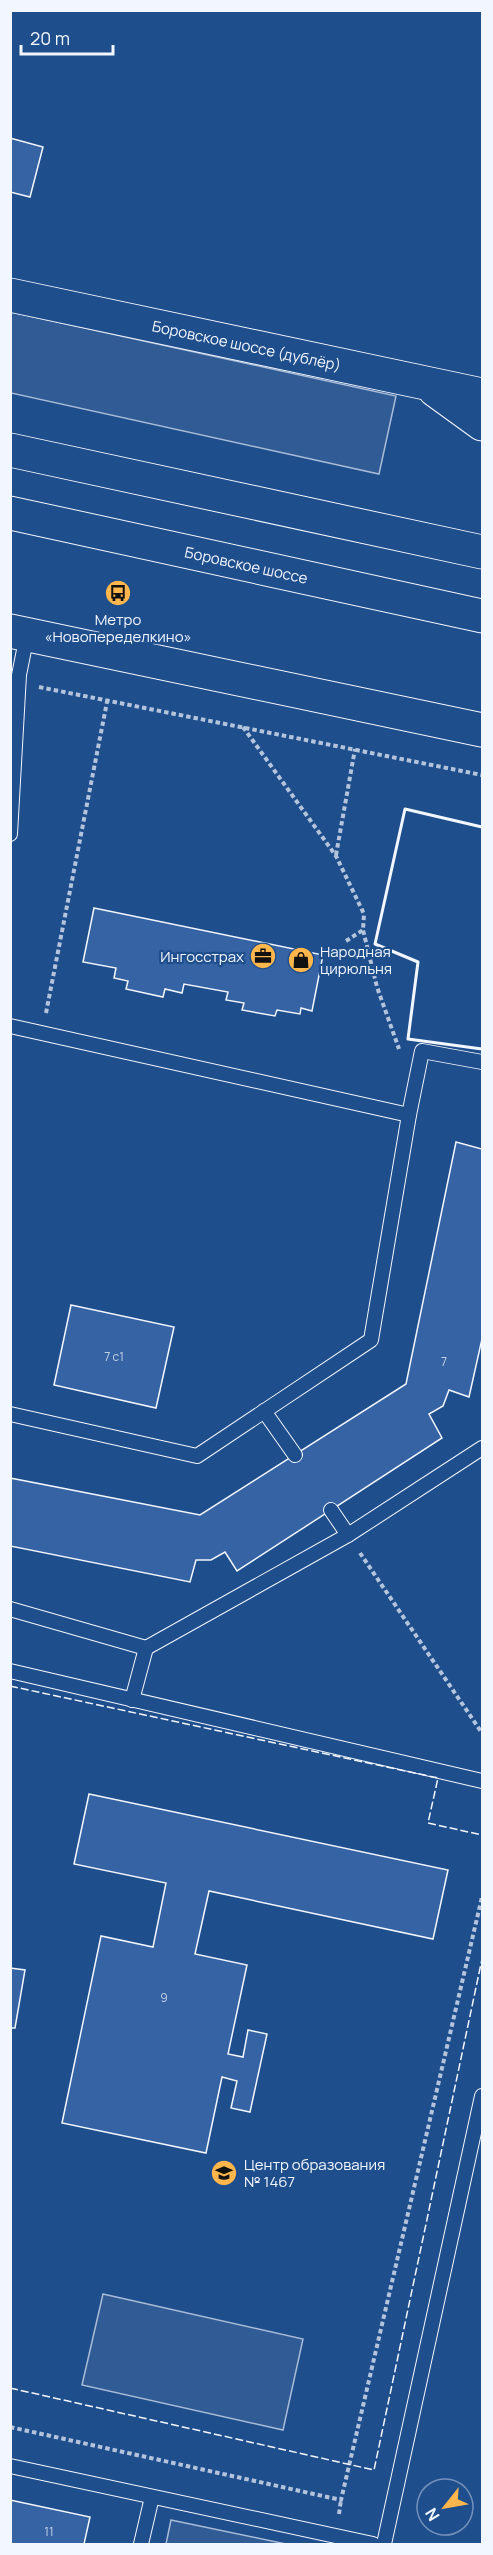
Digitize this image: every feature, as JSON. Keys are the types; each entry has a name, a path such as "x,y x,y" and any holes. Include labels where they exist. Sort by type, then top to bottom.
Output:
{"street":[{"name":"Боровское шоссе (дублёр)","path":"10,295 483,395"},
{"path":"425,382 483,424"},
{"path":"10,450 483,552"},
{"name":"Боровское шоссе","path":"10,513 483,616"},
{"path":"19,633 483,730"}],"lane":[{"path":"10,834 19,675 19,633"},
{"path":"10,1026 409,1115"},
{"path":"10,1414 196,1456 370,1340 422,1052 483,1062"},
{"path":"264,1411 295,1455"},
{"path":"10,1609 146,1648 348,1535 483,1448"},
{"path":"331,1510 348,1535"},
{"path":"132,1700 146,1648"},
{"path":"10,1671 483,1780"},
{"path":"384,2544 483,2096"},
{"path":"10,2466 152,2497 306,2537 373,2544"},
{"path":"141,2544 152,2497"}],"path":[{"path":"19,675 40,688 483,775"},
{"path":"42,1033 107,702"},
{"path":"242,726 336,856 364,914 363,930 377,987 401,1053 418,1069"},
{"path":"336,856 355,749"},
{"path":"346,941 363,930"},
{"path":"348,1535 483,1733"},
{"path":"10,2427 341,2500 483,1897"}],"shaded area":[{"path":"11,312 396,396 379,474 11,393"},
{"path":"103,2294 303,2339 283,2430 82,2385"},
{"path":"171,2520 286,2544 166,2544"}],"building":[{"path":"10,138 43,147 30,197 10,192"},
{"path":"94,908 323,955 312,1011 301,1008 300,1014 277,1010 275,1016 242,1010 244,1003 226,1000 228,992 184,984 182,993 165,989 163,997 126,989 128,981 114,978 116,968 83,962"},
{"path":"456,1142 482,1149 482,1339 469,1397 449,1390 443,1406 429,1414 442,1438 237,1571 225,1552 211,1560 196,1560 190,1582 10,1546 10,1478 200,1515 406,1384"},
{"path":"71,1305 174,1327 156,1408 54,1385"},
{"path":"89,1794 448,1870 433,1939 209,1891 195,1954 247,1965 228,2054 243,2057 248,2030 267,2034 250,2112 231,2108 237,2081 222,2077 206,2153 62,2123 101,1936 153,1947 166,1883 74,1864"},
{"path":"10,1968 25,1970 15,2028 10,2028"},
{"path":"10,2500 90,2517 84,2544 10,2544"}],"fence":[{"path":"10,1686 438,1778 428,1823 482,1835"},
{"path":"10,2388 374,2470 482,1959"}],"wall":[{"path":"482,827 405,809 375,944 418,962 408,1039 482,1049"}],"place":[{"name":"Метро «Новопеределкино»","path":"118,593"},
{"name":"Ингосстрах","path":"263,956"},
{"name":"Народная цирюльня","path":"301,960"},
{"name":"Центр образования № 1467","path":"224,2173"}]}
